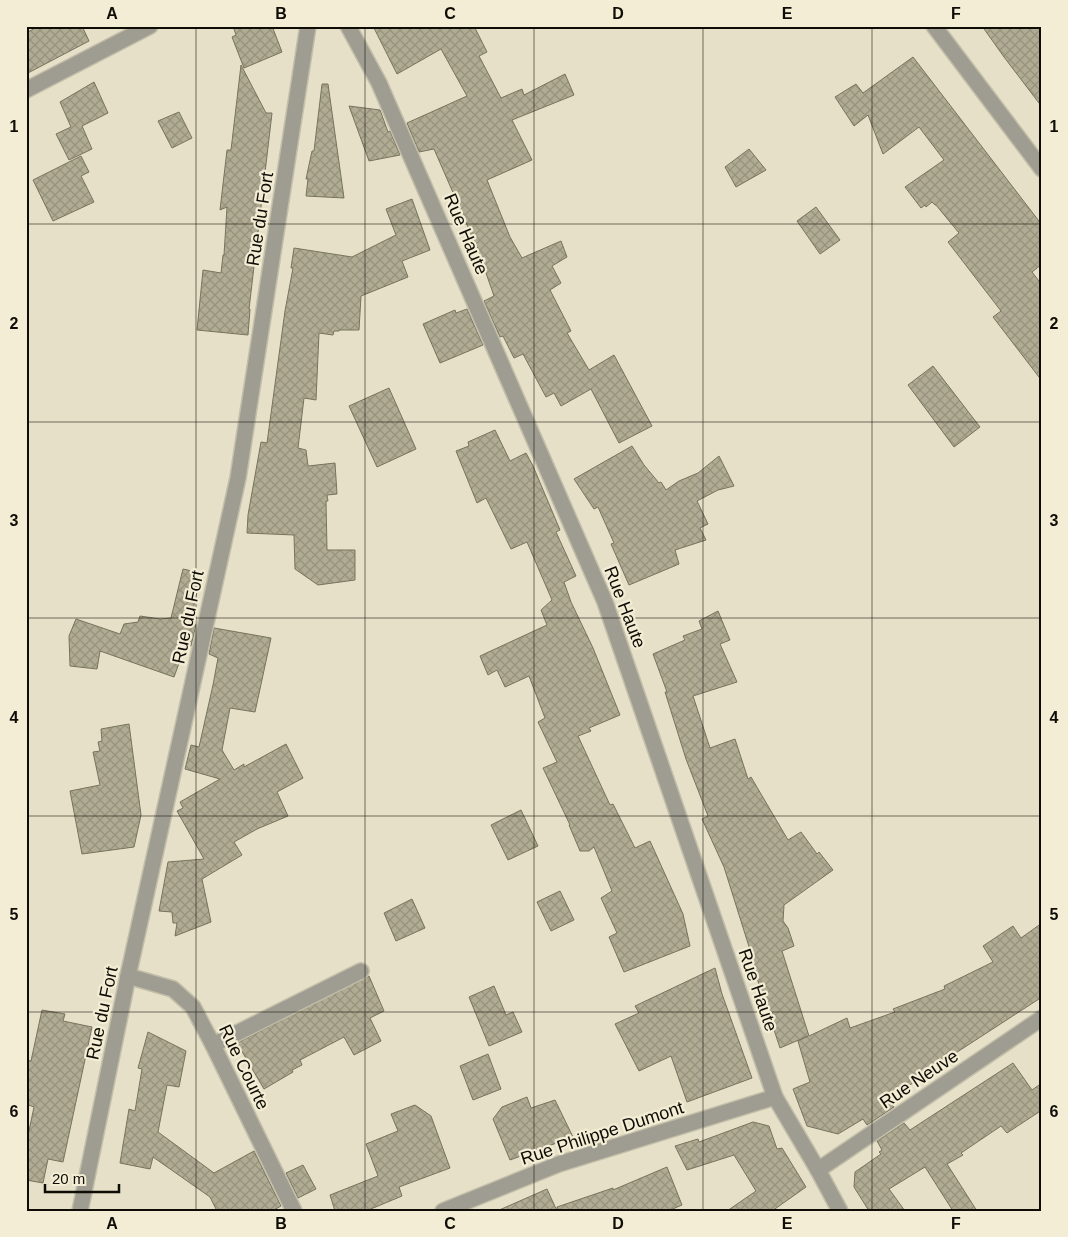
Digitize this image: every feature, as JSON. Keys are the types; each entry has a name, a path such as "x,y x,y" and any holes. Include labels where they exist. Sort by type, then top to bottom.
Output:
{"street":[{"path":"26,90 150,26"},
{"name":"Rue du Fort","path":"80,1211 128,976 238,478 308,26"},
{"name":"Rue Haute","path":"348,26 380,83 605,602 775,1097 840,1211"},
{"path":"934,26 1042,169"},
{"path":"213,1045 361,971"},
{"name":"Rue Courte","path":"128,976 174,989 193,1007 294,1211"},
{"name":"Rue Neuve","path":"818,1170 1042,1018"},
{"name":"Rue Philippe Dumont","path":"443,1211 559,1164 775,1097"}],"building":[{"path":"39,26 82,26 89,41 26,74 26,33"},
{"path":"233,26 272,26 282,52 244,68 232,37 236,35"},
{"path":"373,26 474,26 487,52 479,56 501,98 522,89 524,95 565,74 574,95 512,120 532,160 487,180 510,237 522,258 561,241 567,257 552,266 561,283 550,290 571,331 567,333 589,370 614,355 652,426 619,443 591,389 561,406 554,393 546,397 523,354 514,358 503,336 500,337 484,301 494,296 478,250 434,149 419,152 407,123 467,96 441,49 397,74"},
{"path":"982,26 1042,26 1042,107 1004,57"},
{"path":"913,57 1042,225 1042,264 1032,272 1042,285 1042,381 993,317 1001,311 948,242 959,233 936,205 932,202 926,207 925,205 921,208 905,187 944,160 919,127 883,154 868,115 854,126 835,97 856,84 863,93"},
{"path":"241,65 266,113 272,113 249,309 248,335 197,330 203,270 221,273 224,255 227,207 220,210 227,150 231,150"},
{"path":"94,82 108,113 82,126 92,149 69,160 56,134 71,127 60,102"},
{"path":"322,84 328,84 344,198 306,196 308,179 306,179 312,151 314,151"},
{"path":"349,106 380,110 388,132 390,131 400,155 369,161"},
{"path":"179,112 192,138 172,148 158,121"},
{"path":"749,149 766,170 736,187 725,167"},
{"path":"81,156 89,172 81,176 94,202 53,221 33,180"},
{"path":"412,199 430,250 402,261 408,277 361,296 359,330 334,331 333,335 319,333 316,400 304,398 298,448 306,450 308,466 335,463 337,494 327,495 328,501 326,501 327,550 355,550 355,580 318,585 295,569 294,535 247,533 248,515 261,442 267,443 285,311 293,268 291,268 294,248 352,257 396,235 386,209"},
{"path":"816,207 840,240 820,254 797,221"},
{"path":"467,309 483,345 440,363 423,324 455,310 456,313"},
{"path":"933,366 980,427 954,447 908,385"},
{"path":"389,388 416,449 377,467 349,406"},
{"path":"495,430 510,461 526,453 533,466 560,530 556,532 576,576 564,582 620,715 589,728 591,731 578,736 610,805 613,804 635,848 650,841 683,914 690,946 624,972 609,937 617,933 601,898 612,891 594,847 589,851 580,851 543,768 557,762 538,722 545,718 529,676 505,687 497,670 488,675 480,656 547,625 541,610 552,600 527,542 511,549 486,498 477,503 456,451 469,446 468,442"},
{"path":"632,446 644,465 659,483 661,482 666,490 679,481 698,473 719,456 734,486 718,490 697,501 708,524 700,528 706,540 675,550 679,564 629,585 611,544 614,543 598,507 594,509 574,479"},
{"path":"183,569 201,573 190,624 196,625 191,646 186,644 174,677 100,651 97,669 70,666 69,636 76,619 120,634 124,624 138,622 140,616 160,619 171,618"},
{"path":"718,611 730,640 720,644 737,682 693,696 710,748 735,739 748,779 751,777 788,840 801,832 817,854 819,852 833,870 784,905 783,921 788,928 794,946 782,951 809,1036 847,1018 850,1028 895,1012 893,1009 945,989 944,986 993,962 983,946 1013,926 1021,938 1042,923 1042,997 931,1069 889,1101 894,1107 867,1125 863,1119 838,1134 807,1126 793,1089 810,1082 798,1041 808,1036 780,1048 749,954 751,953 724,867 702,819 708,816 686,759 665,692 667,692 653,654 685,640 683,636 702,629 699,621"},
{"path":"214,628 271,638 255,712 230,708 222,750 234,770 244,764 244,767 286,744 303,778 277,792 288,816 257,829 234,842 242,855 202,879 211,922 175,936 177,923 173,923 172,912 159,911 168,862 204,859 177,811 183,808 180,802 220,779 185,769 191,745 199,747 213,685 218,658 209,654"},
{"path":"129,724 141,815 134,847 82,854 70,791 100,785 93,752 100,751 98,742 102,741 101,729"},
{"path":"521,810 538,846 508,860 491,825"},
{"path":"560,891 574,920 551,931 537,902"},
{"path":"412,899 425,928 396,941 384,913"},
{"path":"715,968 722,994 752,1078 687,1102 671,1056 639,1071 615,1024 639,1013 635,1006"},
{"path":"369,976 384,1011 370,1018 381,1041 354,1055 344,1037 300,1060 302,1065 264,1089 237,1043"},
{"path":"494,986 506,1015 513,1012 522,1032 489,1046 469,997"},
{"path":"42,1010 65,1014 63,1021 92,1027 63,1162 48,1159 43,1183 26,1180 26,1145 34,1107 26,1104 26,1060 31,1061"},
{"path":"148,1032 186,1051 179,1087 167,1085 158,1132 214,1173 254,1151 281,1206 272,1211 217,1211 210,1197 153,1157 150,1169 120,1163 129,1109 135,1111 142,1069 138,1068"},
{"path":"488,1054 501,1089 473,1100 460,1066"},
{"path":"1013,1063 1032,1090 1042,1083 1042,1110 1007,1133 1001,1126 961,1153 963,1155 947,1164 977,1211 953,1211 925,1167 889,1189 905,1211 869,1211 854,1187 855,1172 881,1154 879,1152 882,1150 877,1141 904,1123 910,1130"},
{"path":"527,1097 531,1108 555,1100 573,1137 510,1160 493,1119 502,1107"},
{"path":"415,1105 431,1116 450,1168 399,1187 402,1196 366,1211 335,1211 330,1195 378,1176 366,1144 398,1131 391,1114"},
{"path":"753,1122 769,1126 777,1149 782,1148 806,1187 772,1211 727,1211 756,1191 734,1155 687,1170 675,1146 698,1139 699,1142"},
{"path":"303,1165 316,1189 298,1198 286,1173"},
{"path":"667,1167 682,1205 668,1211 557,1211 557,1207 613,1188 613,1190"},
{"path":"547,1189 557,1211 497,1211"}]}
